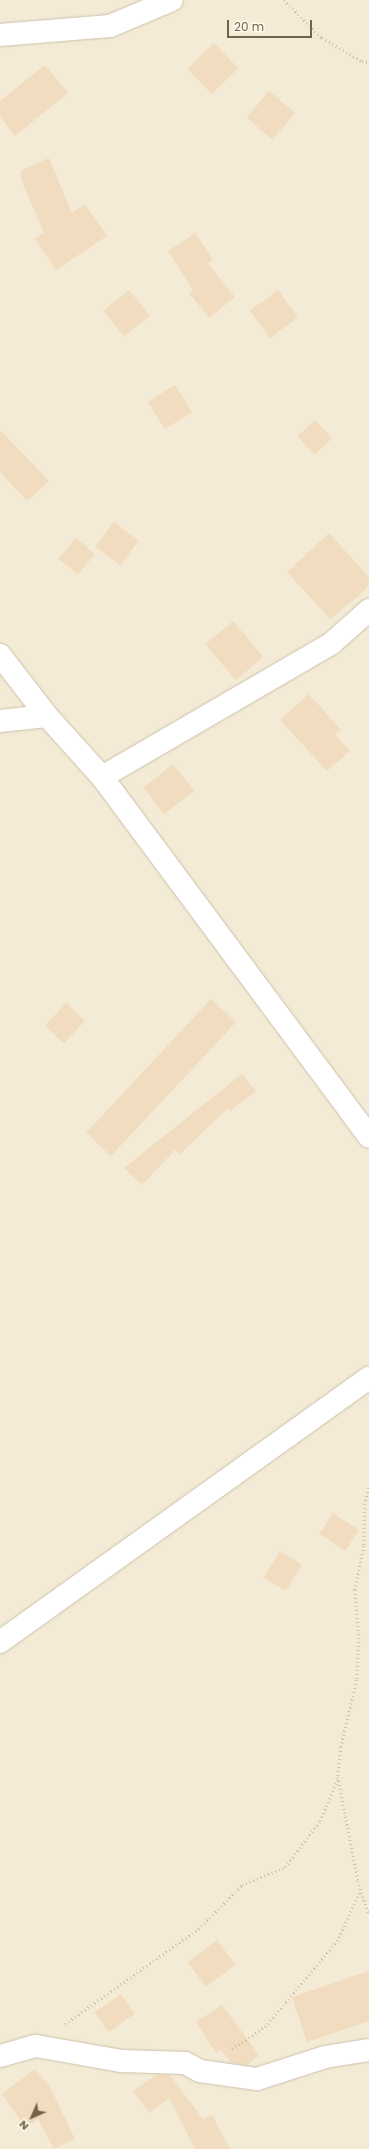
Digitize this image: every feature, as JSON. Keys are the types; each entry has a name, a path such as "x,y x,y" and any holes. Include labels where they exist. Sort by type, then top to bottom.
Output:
{"street":[{"path":"0,35 110,26 172,0"},
{"path":"102,777 332,643 369,610"},
{"path":"0,654 47,716 102,777 369,1137"},
{"path":"0,721 47,716"},
{"path":"0,1642 369,1378"},
{"path":"0,2056 36,2046 122,2061 185,2064 200,2071 257,2079 325,2057 369,2050"}],"path":[{"path":"284,0 322,38 362,61 369,62"},
{"path":"36,2046 198,1928 242,1886 284,1868 320,1821 338,1777 341,1747 357,1680 359,1638 355,1590 364,1546 365,1504 369,1488"},
{"path":"338,1777 360,1890 369,1914"},
{"path":"200,2071 265,2027 337,1941 360,1890"}],"shaded area":[{"path":"0,0 369,0 369,2149 0,2149"}],"building":[{"path":"214,43 238,68 212,94 187,69"},
{"path":"45,65 68,93 15,136 0,117 0,101"},
{"path":"269,91 295,113 273,140 247,118"},
{"path":"49,158 72,213 85,204 107,236 56,270 35,239 44,233 21,179 21,170"},
{"path":"195,233 213,259 208,263 235,297 209,318 189,293 193,290 168,251"},
{"path":"129,290 150,316 124,336 103,311"},
{"path":"278,290 298,318 270,338 250,311"},
{"path":"175,385 192,412 165,429 148,402"},
{"path":"315,420 332,438 314,455 297,436"},
{"path":"0,430 49,481 27,501 0,472"},
{"path":"114,522 139,541 120,565 95,547"},
{"path":"329,533 369,577 369,584 360,595 330,619 287,572"},
{"path":"76,538 95,554 78,575 59,559"},
{"path":"233,621 263,657 236,680 205,644"},
{"path":"309,694 341,730 335,735 350,751 327,771 280,720"},
{"path":"173,764 194,791 164,814 143,787"},
{"path":"211,999 236,1022 111,1156 86,1133"},
{"path":"66,1003 85,1021 64,1043 45,1026"},
{"path":"242,1074 256,1091 230,1111 228,1108 179,1155 175,1150 142,1185 124,1168"},
{"path":"333,1513 359,1530 345,1551 319,1534"},
{"path":"280,1551 302,1565 286,1591 264,1577"},
{"path":"217,1940 236,1965 206,1987 187,1962"},
{"path":"369,1971 369,2021 307,2042 292,1997"},
{"path":"121,1994 135,2014 109,2032 95,2012"},
{"path":"222,2005 259,2055 247,2065 231,2063 221,2050 216,2053 196,2022"},
{"path":"35,2069 50,2087 75,2139 54,2149 38,2119 26,2128 2,2094"},
{"path":"157,2075 170,2075 203,2119 212,2115 230,2149 195,2149 169,2098 149,2113 133,2091"}]}
